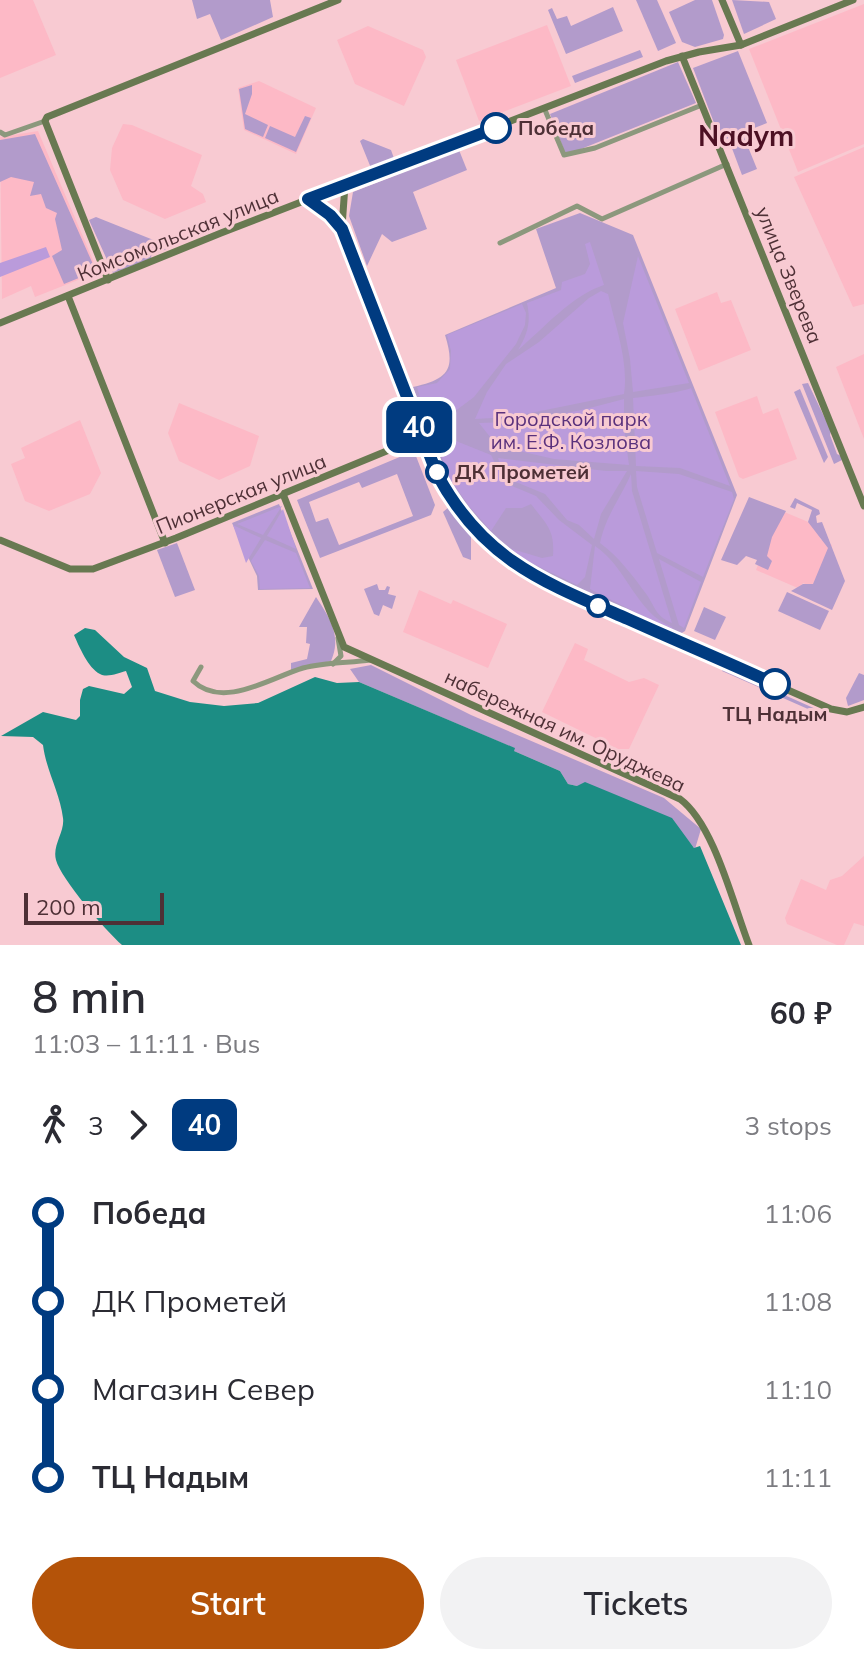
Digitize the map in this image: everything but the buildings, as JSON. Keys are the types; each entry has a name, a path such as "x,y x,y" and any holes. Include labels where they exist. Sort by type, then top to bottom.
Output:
{"street":[{"path":"0,132 5,135 45,121 62,110 338,0"},
{"path":"722,0 741,45"},
{"name":"Комсомольская улица","path":"0,323 308,199 682,56 741,45 853,0"},
{"name":"улица Зверева","path":"682,56 864,506"},
{"path":"545,110 564,155 595,148 702,105"},
{"path":"45,121 108,280"},
{"path":"500,243 577,206 602,219 728,164"},
{"path":"342,229 345,185"},
{"path":"308,199 330,215 342,229 437,474 466,519 497,551 530,575 831,709 847,712 864,707"},
{"path":"68,296 165,543"},
{"name":"Пионерская улица","path":"0,540 70,569 93,569 165,543 423,436"},
{"path":"283,494 339,635 341,656 333,664"},
{"name":"набережная им. Оруджева","path":"339,635 344,647 357,654 658,788 686,804 706,832 749,945"},
{"path":"341,663 357,654"},
{"path":"201,667 193,677 196,685 210,690 244,692 305,668 371,660"}],"shaded area":[{"path":"0,0 33,0 56,55 0,78"},
{"path":"864,4 864,144 798,172 749,49"},
{"path":"547,25 571,86 479,121 456,60"},
{"path":"368,26 423,50 426,57 404,106 355,84 337,40"},
{"path":"259,81 316,108 296,154 244,130 238,88"},
{"path":"123,124 202,155 191,186 203,194 206,202 165,219 123,200 110,170 112,148"},
{"path":"38,131 98,272 35,297 31,286 2,299 0,137"},
{"path":"864,147 864,304 853,307 794,177"},
{"path":"717,292 721,303 731,300 751,350 699,371 675,309"},
{"path":"864,354 864,439 836,367"},
{"path":"757,396 763,414 778,408 797,459 743,479 739,477 715,412"},
{"path":"179,403 259,436 250,466 219,480 179,461 168,433"},
{"path":"80,420 101,473 90,494 49,511 25,501 11,464 25,458 21,448"},
{"path":"770,506 825,529 820,539 832,545 814,588 803,583 800,589 756,570"},
{"path":"419,590 451,604 453,600 507,624 488,668 403,632"},
{"path":"575,643 588,649 584,660 629,682 644,678 659,685 629,749 618,749 542,712"},
{"path":"864,856 864,926 854,923 844,945 837,945 787,924 785,918 801,879 826,890 830,880 842,876"}],"green space":[{"path":"192,0 270,0 273,17 221,40 210,14 197,19"},
{"path":"636,0 657,0 676,43 658,51"},
{"path":"695,0 712,0 723,39 695,47 682,42 669,12"},
{"path":"732,0 769,2 776,19 744,34"},
{"path":"613,7 623,31 566,54 548,10 552,8 557,19 567,16 571,26"},
{"path":"640,50 643,57 575,83 572,76"},
{"path":"738,51 767,123 721,141 693,68"},
{"path":"678,62 696,103 566,155 550,114"},
{"path":"252,85 245,114 268,125 263,137 245,129 239,89"},
{"path":"305,116 311,118 296,152 265,138 270,126 295,137"},
{"path":"35,134 96,271 64,284 52,256 62,250 55,219 57,213 46,208 41,194 30,196 34,182 11,177 0,182 0,140"},
{"path":"744,137 757,169 742,175 730,143"},
{"path":"363,139 391,150 396,164 341,183 340,179 371,168 360,141"},
{"path":"459,150 467,170 413,192 427,229 392,242 382,234 367,266 349,216 353,192"},
{"name":"Городской парк им. Е.Ф. Козлова","path":"580,213 633,235 737,495 685,631 677,636 519,560 475,518 449,481 413,387 434,380 446,371 450,357 445,335 556,288 536,229"},
{"path":"96,217 169,248 151,256 152,260 113,273 89,220"},
{"path":"590,242 604,285 569,304 518,350 528,327 527,303 561,290 562,282 585,274 590,264 585,244"},
{"path":"46,247 50,257 0,277 0,263"},
{"path":"638,256 689,383 633,392 623,323"},
{"path":"601,291 608,294 620,344 625,369 624,394 511,417 475,419 487,392 506,364 539,342"},
{"path":"522,304 526,313 525,325 516,344 474,397 442,421 441,426 428,425 417,387 437,383 450,369 451,351 447,335"},
{"path":"808,383 831,431 837,454 841,456 842,460 834,464 802,384"},
{"path":"691,388 730,486 680,468 636,466 633,398"},
{"path":"800,389 828,457 824,463 794,392"},
{"path":"624,399 629,465 554,459 519,451 496,451 491,438 479,423 552,416"},
{"path":"441,435 491,455 505,483 536,496 559,520 592,545 585,577 577,585 523,559 512,549 542,558 553,556 551,533 531,504 522,508 506,508 491,531 450,479 436,442"},
{"path":"414,451 435,505 431,515 320,558 297,500","holes":["397,474 413,516 339,545 328,518 316,522 309,502 359,482 362,488"]},
{"path":"498,458 627,471 601,514 594,539 579,525 567,520 545,494 506,478"},
{"path":"636,471 679,474 732,492 734,499 703,577 657,553 637,487"},
{"path":"631,474 632,491 672,623 659,615 631,574 600,543"},
{"path":"749,497 786,511 772,537 767,556 772,561 768,570 755,564 757,560 746,556 737,565 721,560"},
{"path":"795,498 819,510 817,523 822,522 845,581 832,610 791,591 803,584 813,584 828,548 808,522 812,510 797,503 795,509 790,507"},
{"path":"279,504 313,589 258,590 257,576 232,523"},
{"path":"282,506 263,535 237,524"},
{"path":"450,506 471,536 471,560 463,557 443,512"},
{"path":"283,509 296,549 267,536"},
{"path":"233,525 261,538 246,563"},
{"path":"265,540 296,553 310,588 260,589 259,576 251,561"},
{"path":"177,543 195,590 175,597 157,550"},
{"path":"595,546 606,555 649,611 672,627 674,632 590,589"},
{"path":"659,559 701,582 684,628 679,625"},
{"path":"377,584 379,590 390,587 388,594 396,596 392,609 383,605 379,616 374,614 364,589"},
{"path":"787,592 829,611 820,630 778,611"},
{"path":"316,597 326,612 335,636 331,661 291,670 291,663 307,659 310,644 306,643 307,627 299,627"},
{"path":"704,607 726,617 715,640 694,631"},
{"path":"371,665 471,715 664,798 701,829 695,849 686,838 568,784 560,771 514,751 514,748 359,682 350,669"},
{"path":"724,668 818,710 817,713 722,671"},
{"path":"859,673 864,675 864,700 848,706 846,698"}],"water":[{"path":"85,628 95,630 124,657 147,668 155,691 190,702 224,706 258,703 315,677 337,683 359,682 515,748 514,751 560,771 568,784 577,786 585,782 672,818 694,848 700,846 741,945 122,945 75,892 56,860 63,818 43,745 33,737 1,736 43,712 76,720 80,716 83,689 89,686 124,694 132,687 126,671 106,676 92,667 74,635"}],"bus line":[{"name":"40","path":"496,128 308,199 337,221 342,229 437,474 476,531 518,567 574,596 775,684"}],"place":[{"name":"Победа","path":"496,128"},
{"name":"ДК Прометей","path":"437,472"},
{"name":"ТЦ Надым","path":"775,684"}],"district":[{"name":"Nadym","path":"746,136"}]}
